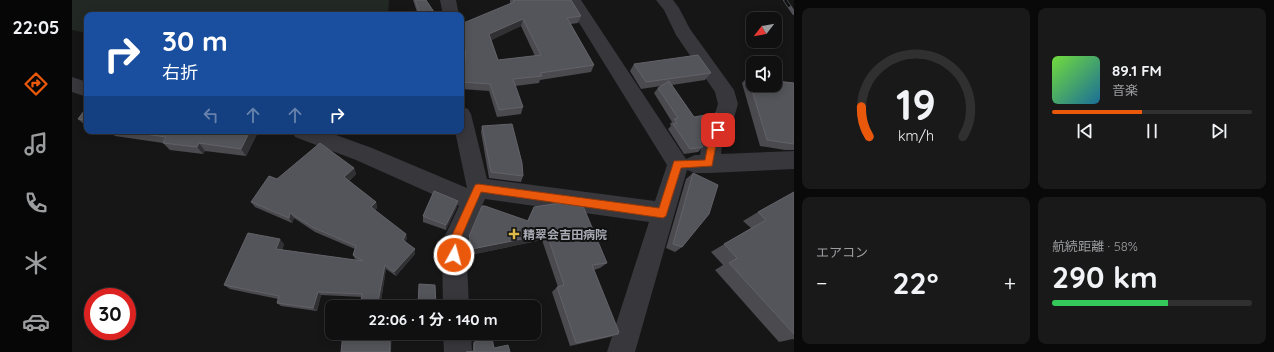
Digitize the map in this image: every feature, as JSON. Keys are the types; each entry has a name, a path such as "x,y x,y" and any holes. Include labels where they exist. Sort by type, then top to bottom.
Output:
{"street":[{"path":"448,0 450,12"},
{"path":"573,0 678,164 621,352"},
{"path":"664,0 671,8 682,31 724,90 728,104 723,121 713,139 709,164"},
{"path":"72,84 84,89"},
{"path":"456,300 454,242 475,194 464,131"},
{"path":"310,134 475,194 663,213"},
{"path":"678,164 794,160"},
{"path":"457,340 458,352"}],"shaded area":[{"path":"72,0 389,0 388,12 84,12 84,32 72,30"}],"building":[{"path":"415,0 426,0 434,12 419,12"},
{"path":"513,0 571,0 581,16 567,18 594,65 540,73 542,76 513,79 523,107 499,110 490,84 464,82 466,51 464,51 464,23 514,2","holes":["523,19 541,55 498,60 489,34"]},
{"path":"698,55 711,73 646,82 634,64"},
{"path":"669,81 694,117 717,113 707,133 706,139 699,140 703,147 690,149 673,124 677,123 674,119 678,118 658,88"},
{"path":"782,82 794,83 794,144 767,140 753,92 782,92"},
{"path":"84,111 84,120 78,119"},
{"path":"512,124 522,163 523,176 491,172 482,126"},
{"path":"145,134 248,134 241,149 199,143 197,147 163,143 166,137"},
{"path":"320,143 354,168 344,177 376,202 371,207 406,234 403,240 415,249 394,272 385,265 378,300 361,300 362,294 318,292 313,308 277,303 279,296 224,285 248,233 280,239 276,249 363,261 353,255 356,246 312,227 290,213 289,218 251,202 269,176 277,179"},
{"path":"693,173 718,185 709,214 682,247 673,244"},
{"path":"434,191 458,201 446,225 423,216"},
{"path":"794,192 794,334 729,263 737,258 724,244 766,220 758,212"},
{"path":"560,203 583,206 607,263 592,265 619,332 618,334 576,343 557,287 564,285 547,234 472,249 469,236 482,206 528,221 534,207"},
{"path":"419,284 435,285 436,300 418,300"},
{"path":"342,340 390,340 390,352 341,352"},
{"path":"492,340 494,348 508,345 510,352 466,352 474,351 474,342"}],"railway":[{"path":"785,0 794,13"}],"place":[{"name":"精翠会吉田病院","path":"514,234"}],"route":[{"path":"454,255 454,242 478,188 663,213 678,164 709,164 713,139 718,130"}]}
